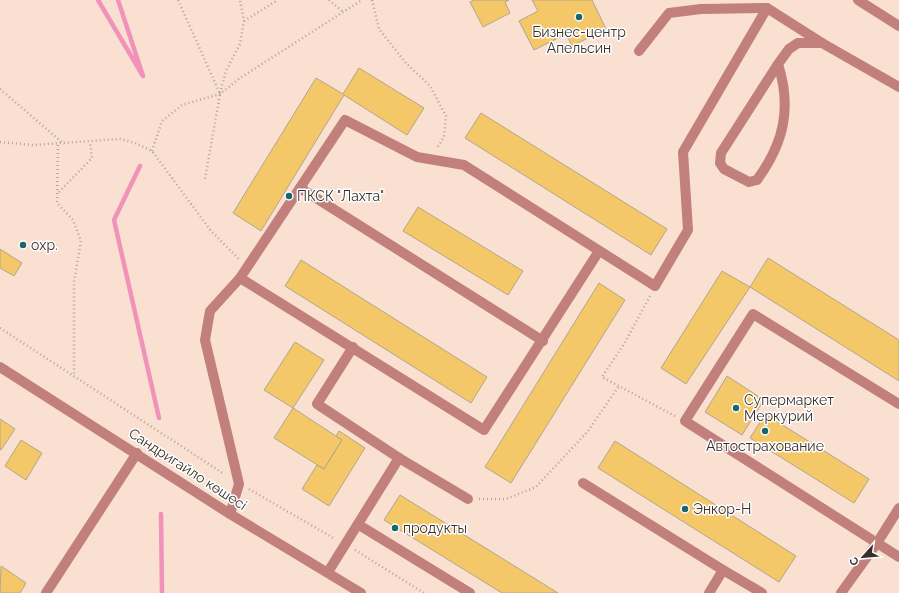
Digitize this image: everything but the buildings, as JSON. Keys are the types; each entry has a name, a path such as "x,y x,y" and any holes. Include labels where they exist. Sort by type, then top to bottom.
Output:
{"street":[{"path":"858,0 899,26"},
{"path":"230,514 239,484 206,340 210,311 240,278 345,120 417,156 464,166 655,286 688,230 683,152 767,8"},
{"path":"639,51 669,13 701,10 767,8 899,87"},
{"path":"778,64 784,84 785,104 779,144 757,180 749,182 724,169 720,163 721,153 778,64 789,49 798,43 822,42"},
{"path":"300,188 543,341"},
{"path":"240,278 484,430 543,341 599,251"},
{"path":"899,404 753,314 684,421 899,557"},
{"path":"352,347 317,404 400,458 468,499"},
{"name":"Сандригайло көшесі","path":"0,367 137,453 230,514 361,593"},
{"path":"46,593 137,453"},
{"path":"328,572 400,458"},
{"path":"583,483 762,593"},
{"path":"841,593 877,543 899,508"},
{"path":"359,525 470,593"},
{"path":"709,593 723,570"}],"path":[{"path":"178,0 220,94"},
{"path":"205,179 220,94 226,70 240,44 244,21 240,0"},
{"path":"244,21 278,0"},
{"path":"330,0 343,12"},
{"path":"152,151 162,121 182,105 220,94 240,78 362,0"},
{"path":"372,0 380,29 405,62 430,86 446,116 444,137 431,159"},
{"path":"0,89 65,144"},
{"path":"0,142 32,145 58,145 120,139 135,143 152,151 211,231 247,267"},
{"path":"58,192 92,158 90,142"},
{"path":"58,145 57,203 73,220 81,241 74,282 74,376"},
{"path":"655,286 624,344 602,378 684,421"},
{"path":"0,328 239,484 346,545 424,593"},
{"path":"468,499 506,499 536,487 588,431 619,386"}],"waterway":[{"path":"98,0 143,76 118,0"},
{"path":"140,166 114,220 159,418"},
{"path":"161,514 162,593"}],"place":[{"name":"Бизнес-центр Апельсин","path":"579,17"},
{"name":"ПКСК \"Лахта\"","path":"289,196"},
{"name":"охр.","path":"23,245"},
{"name":"Супермаркет Меркурий","path":"736,408"},
{"name":"Автострахование","path":"765,431"},
{"name":"Энкор-Н","path":"685,509"},
{"name":"продукты","path":"395,528"}]}
